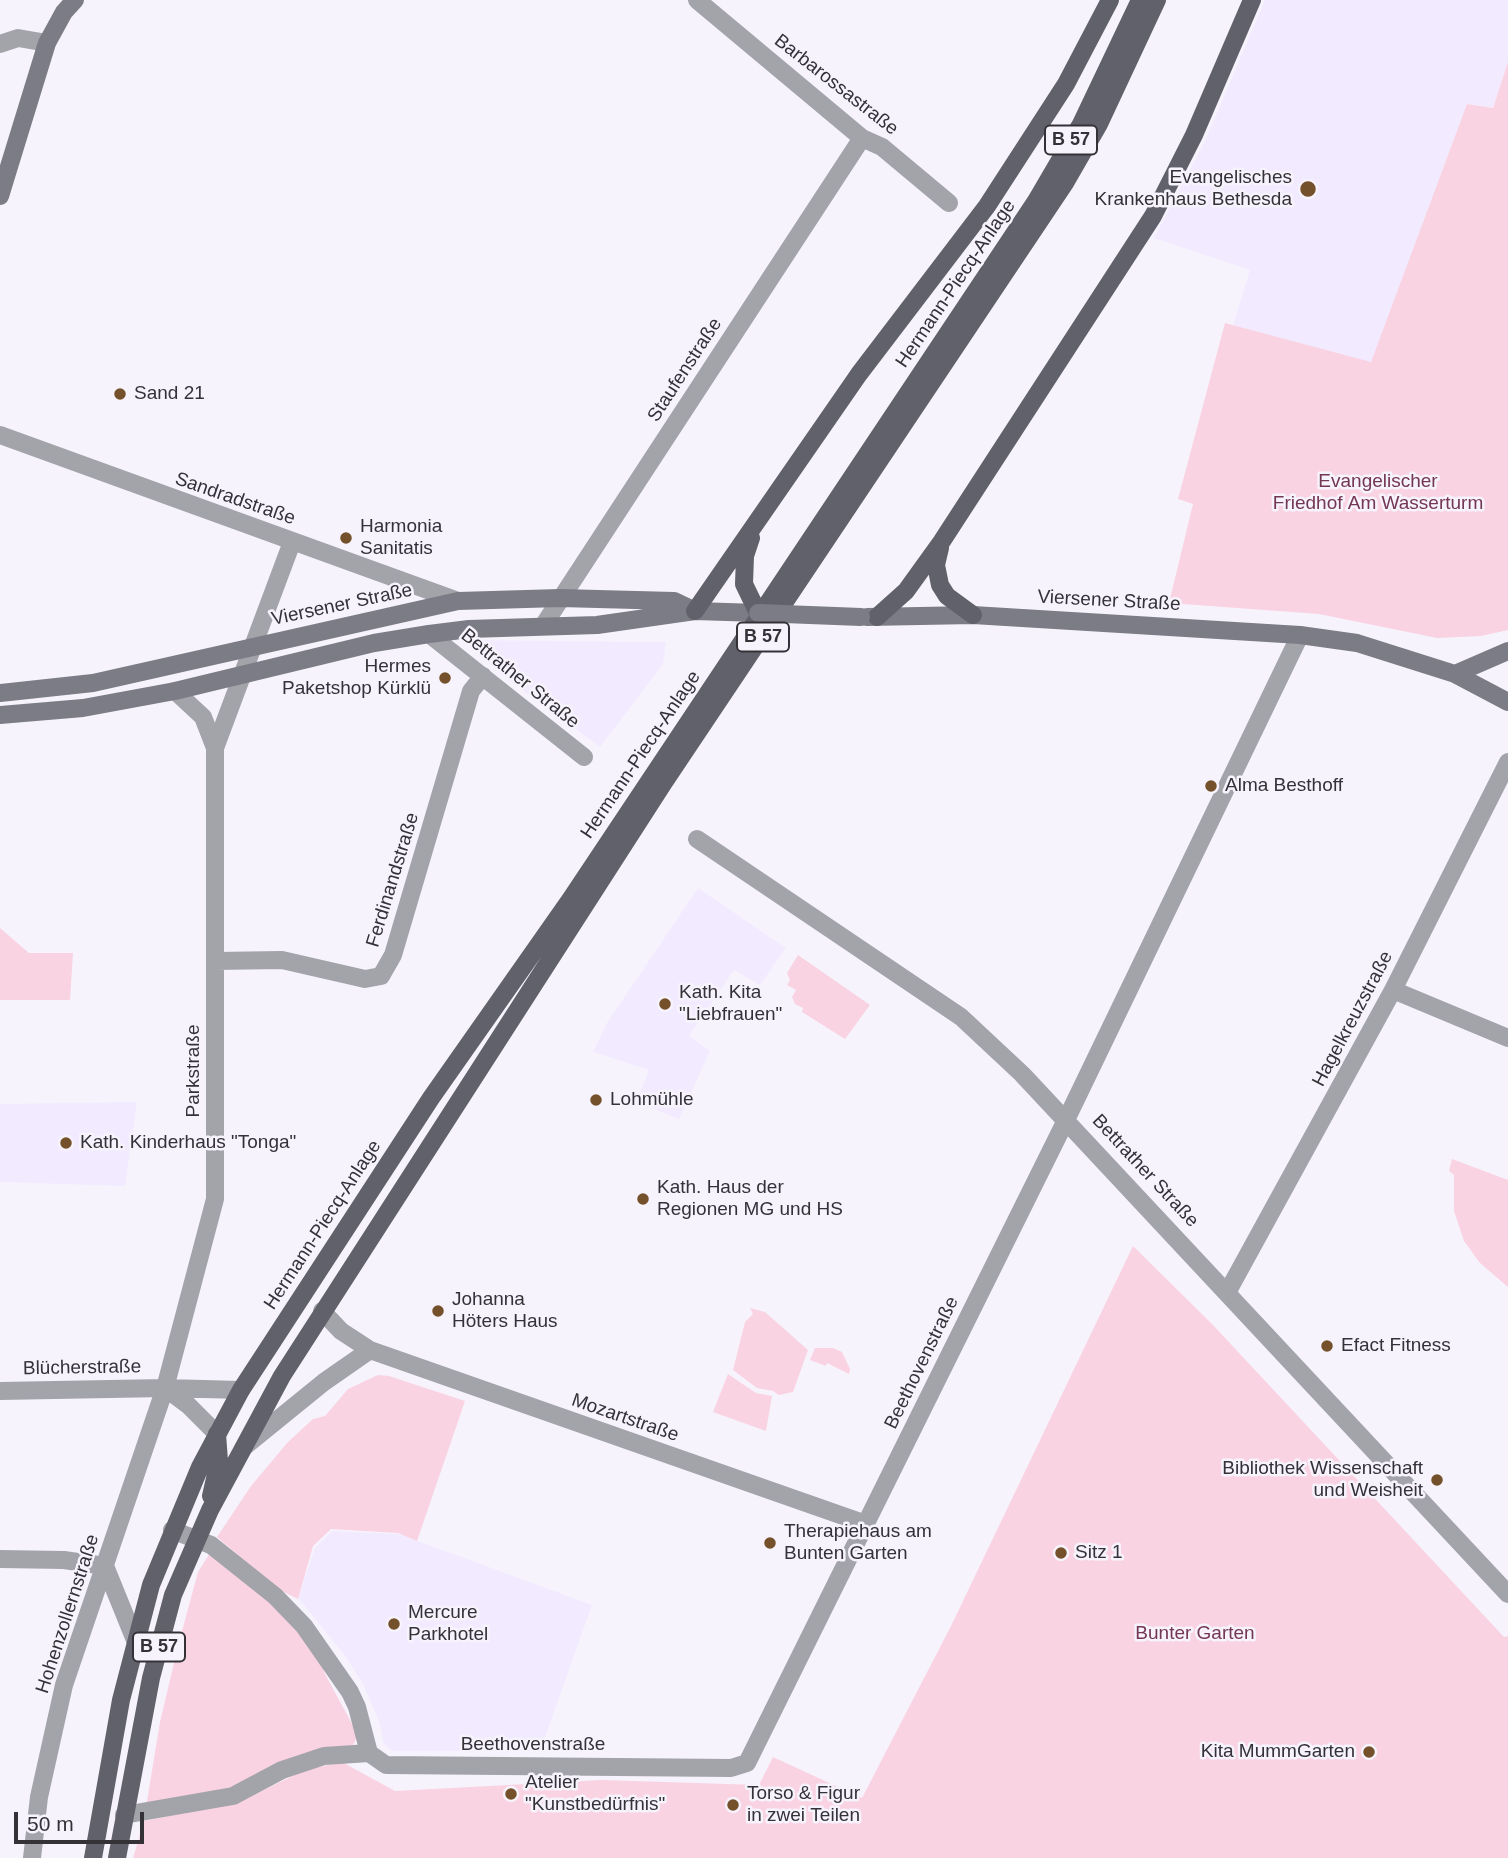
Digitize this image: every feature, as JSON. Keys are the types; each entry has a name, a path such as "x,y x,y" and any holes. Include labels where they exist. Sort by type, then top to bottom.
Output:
{"main road":[{"path":"0,196 47,43 64,12 75,0"},
{"path":"695,611 859,374 988,206 1066,84 1110,0"},
{"name":"Hermann-Piecq-Anlage","path":"172,1530 241,1390 482,1022 570,900 1036,201 1081,124 1139,0"},
{"name":"Hermann-Piecq-Anlage","path":"242,1449 322,1311 458,1105 663,784 1065,183 1117,89 1157,0"},
{"path":"869,617 906,591 942,541 1153,216 1194,135 1252,0"},
{"path":"757,522 745,556 744,584 758,613"},
{"path":"942,541 936,565 940,585 947,596 973,615"},
{"name":"Viersener Straße","path":"0,693 93,683 458,601 560,598 674,601 695,611"},
{"name":"Viersener Straße","path":"0,715 83,708 175,691 374,643 429,634 597,625 695,611 869,617 973,615 1300,635 1357,643 1455,674 1508,702"},
{"path":"1455,674 1508,651"},
{"path":"322,1267 316,1292 322,1311"},
{"path":"210,1510 211,1487 219,1461 217,1434"},
{"name":"B 57","path":"117,1858 151,1678 173,1595 210,1510 242,1449"},
{"name":"B 57","path":"93,1858 135,1640 172,1530"}],"street":[{"name":"Barbarossastraße","path":"697,0 862,138 881,147 949,203"},
{"path":"0,44 18,38 47,43"},
{"name":"Staufenstraße","path":"543,626 862,138"},
{"name":"Sandradstraße","path":"0,435 458,601"},
{"name":"Parkstraße","path":"165,1388 215,1199 215,748 292,542"},
{"name":"Bettrather Straße","path":"429,634 584,757"},
{"name":"Beethovenstraße","path":"124,1815 233,1796 290,1767 324,1756 369,1753 386,1765 739,1767 747,1763 1067,1118 1300,635"},
{"name":"Ferdinandstraße","path":"215,961 282,960 365,979 382,976 393,955 471,691 484,676"},
{"name":"Parkstraße","path":"175,691 203,718 215,748"},
{"name":"Hagelkreuzstraße","path":"1228,1291 1393,990 1508,762"},
{"name":"Bettrather Straße","path":"697,839 961,1017 1067,1118 1506,1585"},
{"path":"1393,990 1508,1038"},
{"name":"Mozartstraße","path":"322,1311 341,1331 370,1350 866,1524"},
{"path":"242,1449 324,1382 370,1350"},
{"name":"Blücherstraße","path":"0,1391 165,1388 241,1390"},
{"name":"Blücherstraße","path":"165,1388 188,1405 217,1434"},
{"name":"Hohenzollernstraße","path":"32,1858 39,1797 64,1685 165,1388"},
{"path":"172,1530 198,1538 275,1596 321,1647 357,1707 369,1753"},
{"path":"0,1559 64,1560 105,1566 135,1640"}],"shaded area":[{"name":"Evangelisches Krankenhaus Bethesda","path":"1265,0 1508,0 1508,62 1493,108 1467,104 1371,363 1233,325 1250,270 1154,238 1205,141"},
{"path":"463,640 666,642 663,664 600,747 502,675"},
{"name":"Kath. Kita \"Liebfrauen\"","path":"698,888 786,948 760,985 734,970 689,1036 710,1051 679,1119 636,1102 649,1070 593,1052 607,1023"},
{"name":"Kath. Kinderhaus \"Tonga\"","path":"137,1102 125,1186 0,1182 0,1104"},
{"path":"332,1531 399,1534 592,1605 540,1751 392,1751 384,1744 379,1721 363,1684 346,1657 298,1598 315,1548"}],"green space":[{"name":"Evangelischer Friedhof Am Wasserturm","path":"1508,62 1508,630 1481,636 1437,638 1319,614 1169,603 1193,504 1178,499 1225,323 1371,362 1467,104 1493,108"},
{"path":"0,928 29,953 73,953 70,1000 0,1000"},
{"path":"798,955 870,1005 845,1039 802,1012 803,1008 795,1004 792,997 796,990 787,985 790,980 787,973"},
{"path":"1452,1159 1508,1180 1508,1287 1480,1263 1464,1241 1454,1211 1454,1175 1449,1171"},
{"name":"Bunter Garten","path":"1133,1246 1213,1325 1504,1637 1508,1636 1508,1858 133,1858 144,1821 241,1801 305,1770 342,1762 395,1791 601,1780 759,1785 773,1757 862,1798 951,1626"},
{"path":"750,1308 765,1312 808,1350 793,1392 779,1395 757,1388 733,1370 745,1322 753,1314"},
{"path":"815,1348 833,1348 842,1352 850,1369 849,1374 827,1363 826,1366 810,1360"},
{"path":"728,1374 756,1393 772,1396 766,1431 713,1412"},
{"path":"378,1375 389,1376 465,1401 417,1541 398,1533 331,1529 313,1546 298,1599 276,1588 217,1537 251,1486 288,1442 313,1419 325,1416 348,1389"},
{"path":"210,1553 249,1583 299,1631 323,1663 324,1672 358,1735 353,1745 323,1748 296,1756 223,1792 146,1807 160,1722 178,1646 198,1572"}],"place":[{"name":"Evangelisches Krankenhaus Bethesda","path":"1308,189"},
{"name":"Sand 21","path":"120,394"},
{"name":"Harmonia Sanitatis","path":"346,538"},
{"name":"Hermes Paketshop Kürklü","path":"445,678"},
{"name":"Alma Besthoff","path":"1211,786"},
{"name":"Kath. Kita \"Liebfrauen\"","path":"665,1004"},
{"name":"Lohmühle","path":"596,1100"},
{"name":"Kath. Kinderhaus \"Tonga\"","path":"66,1143"},
{"name":"Kath. Haus der Regionen MG und HS","path":"643,1199"},
{"name":"Johanna Höters Haus","path":"438,1311"},
{"name":"Efact Fitness","path":"1327,1346"},
{"name":"Bibliothek Wissenschaft und Weisheit","path":"1437,1480"},
{"name":"Therapiehaus am Bunten Garten","path":"770,1543"},
{"name":"Sitz 1","path":"1061,1553"},
{"name":"Mercure Parkhotel","path":"394,1624"},
{"name":"Kita MummGarten","path":"1369,1752"},
{"name":"Atelier \"Kunstbedürfnis\"","path":"511,1794"},
{"name":"Torso & Figur in zwei Teilen","path":"733,1805"}]}
